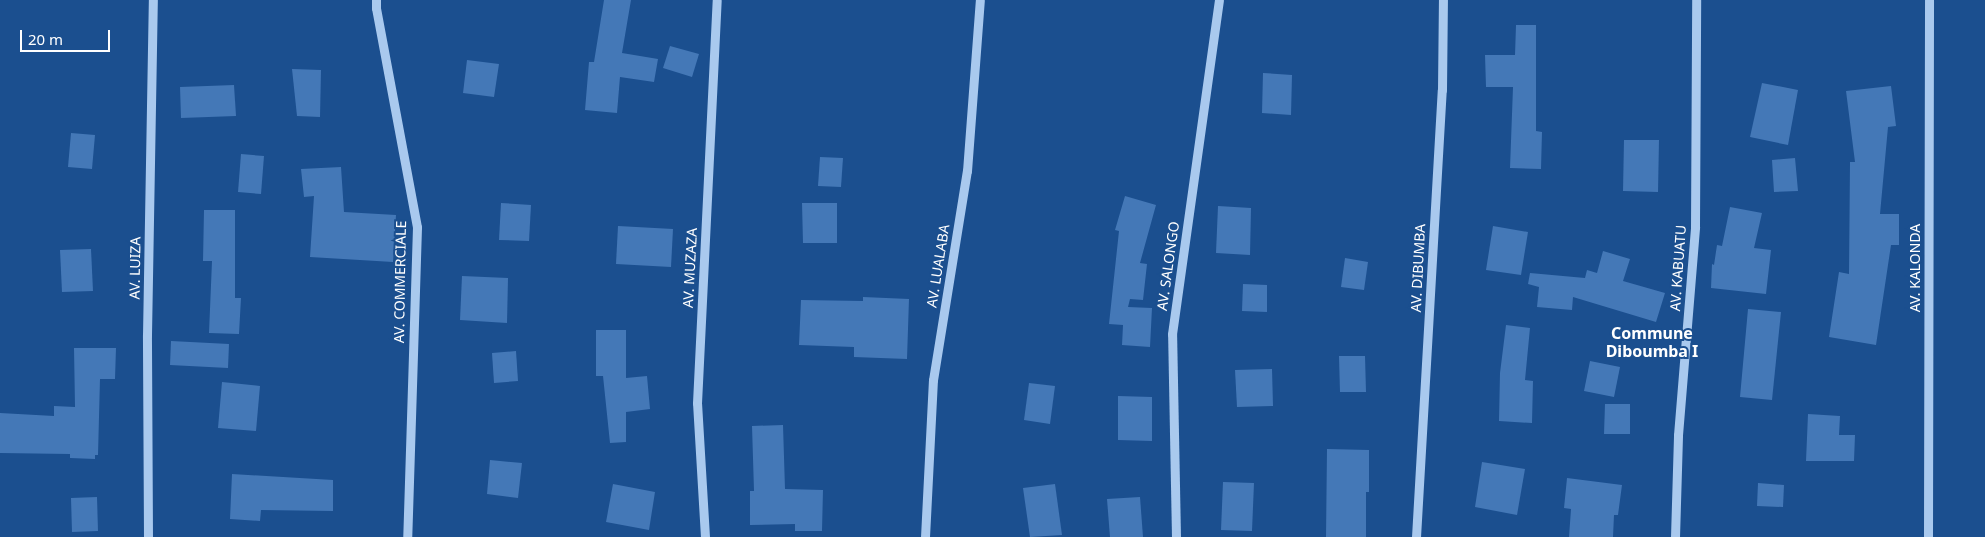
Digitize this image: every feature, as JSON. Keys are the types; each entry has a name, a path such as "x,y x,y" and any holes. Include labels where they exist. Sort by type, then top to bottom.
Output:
{"street":[{"name":"AV. LUIZA","path":"148,537 147,335 153,0"},
{"name":"AV. COMMERCIALE","path":"376,0 417,227 407,537"},
{"name":"AV. MUZAZA","path":"705,537 697,403 717,0"},
{"name":"AV. LUALABA","path":"925,537 933,380 968,171 980,0"},
{"name":"AV. SALONGO","path":"1176,537 1172,334 1219,0"},
{"name":"AV. DIBUMBA","path":"1416,537 1442,90 1443,0"},
{"name":"AV. KABUATU","path":"1675,537 1678,435 1695,227 1696,0"},
{"name":"AV. KALONDA","path":"1928,537 1929,0"}],"building":[{"path":"604,0 631,0 622,53 658,59 654,82 620,77 617,113 585,110 589,62 594,62"},
{"path":"1516,25 1536,25 1536,131 1542,132 1541,169 1510,168 1513,87 1486,87 1485,55 1515,55"},
{"path":"670,46 699,54 692,77 663,68"},
{"path":"467,60 499,64 494,97 463,93"},
{"path":"292,69 321,70 320,117 297,116"},
{"path":"1263,73 1292,75 1291,115 1262,113"},
{"path":"1762,83 1798,90 1788,145 1750,137"},
{"path":"234,85 236,116 181,118 180,87"},
{"path":"1891,86 1896,126 1888,127 1880,214 1899,214 1899,245 1891,245 1876,345 1829,337 1839,272 1849,274 1850,162 1855,162 1846,91"},
{"path":"71,133 95,135 92,169 68,167"},
{"path":"1624,140 1659,140 1658,192 1623,191"},
{"path":"241,154 264,156 261,194 238,192"},
{"path":"820,157 843,158 841,187 818,186"},
{"path":"1795,158 1798,191 1774,192 1772,160"},
{"path":"341,167 344,212 396,215 393,262 310,257 314,196 304,197 301,169"},
{"path":"1125,196 1156,205 1140,263 1147,264 1143,300 1130,299 1128,307 1152,308 1150,347 1122,345 1123,325 1109,324 1119,231 1115,230"},
{"path":"501,203 531,205 529,241 499,240"},
{"path":"802,203 837,203 837,243 803,243"},
{"path":"1218,206 1251,208 1250,255 1216,253"},
{"path":"1730,207 1762,213 1754,248 1771,250 1766,294 1711,288 1712,264 1714,265 1717,245 1722,246"},
{"path":"204,210 235,210 235,298 241,298 239,334 209,333 212,261 203,261"},
{"path":"618,226 673,229 671,267 616,264"},
{"path":"1493,226 1528,232 1521,275 1486,270"},
{"path":"91,249 93,291 62,292 60,250"},
{"path":"1603,251 1630,259 1623,281 1665,293 1656,322 1573,297 1572,310 1537,307 1539,287 1528,284 1530,273 1585,278 1587,270 1597,273"},
{"path":"1345,258 1368,262 1364,290 1341,287"},
{"path":"462,276 508,278 507,323 460,320"},
{"path":"1243,284 1267,285 1267,312 1242,311"},
{"path":"863,297 909,299 907,359 854,357 854,347 799,345 801,300 863,301"},
{"path":"1748,309 1781,312 1772,400 1740,397"},
{"path":"1506,325 1530,328 1525,380 1533,381 1532,423 1499,421 1500,373"},
{"path":"596,330 626,330 626,378 647,376 650,409 626,412 626,442 610,443 603,376 596,376"},
{"path":"171,341 229,344 228,368 170,365"},
{"path":"74,348 116,348 115,379 100,379 98,455 95,455 95,459 70,458 70,454 0,453 0,413 54,416 54,406 75,407"},
{"path":"516,351 518,381 494,383 492,353"},
{"path":"1339,356 1365,356 1366,392 1340,392"},
{"path":"1590,361 1620,367 1614,397 1584,391"},
{"path":"1272,369 1273,406 1237,407 1235,370"},
{"path":"222,382 260,386 256,431 218,428"},
{"path":"1029,383 1055,386 1050,424 1024,420"},
{"path":"1118,396 1152,397 1152,441 1118,440"},
{"path":"1605,404 1630,404 1630,434 1604,434"},
{"path":"1808,414 1840,416 1839,435 1855,435 1854,461 1806,461"},
{"path":"783,425 785,489 823,490 822,531 795,531 795,524 750,525 750,491 754,491 752,426"},
{"path":"1327,449 1369,450 1369,492 1366,492 1366,537 1326,537"},
{"path":"490,460 522,463 518,498 487,494"},
{"path":"1482,462 1525,469 1517,515 1475,507"},
{"path":"232,474 333,480 333,511 261,510 260,521 230,519"},
{"path":"1567,478 1622,485 1618,515 1614,515 1613,537 1569,537 1571,509 1564,508"},
{"path":"1223,482 1254,483 1252,531 1221,530"},
{"path":"1758,483 1784,485 1783,507 1757,506"},
{"path":"613,484 655,492 649,530 606,522"},
{"path":"1055,484 1062,535 1030,537 1023,488"},
{"path":"97,497 98,531 72,532 71,498"},
{"path":"1140,497 1143,537 1110,537 1107,499"}],"district":[{"name":"Commune Diboumba I","path":"1652,342"}]}
